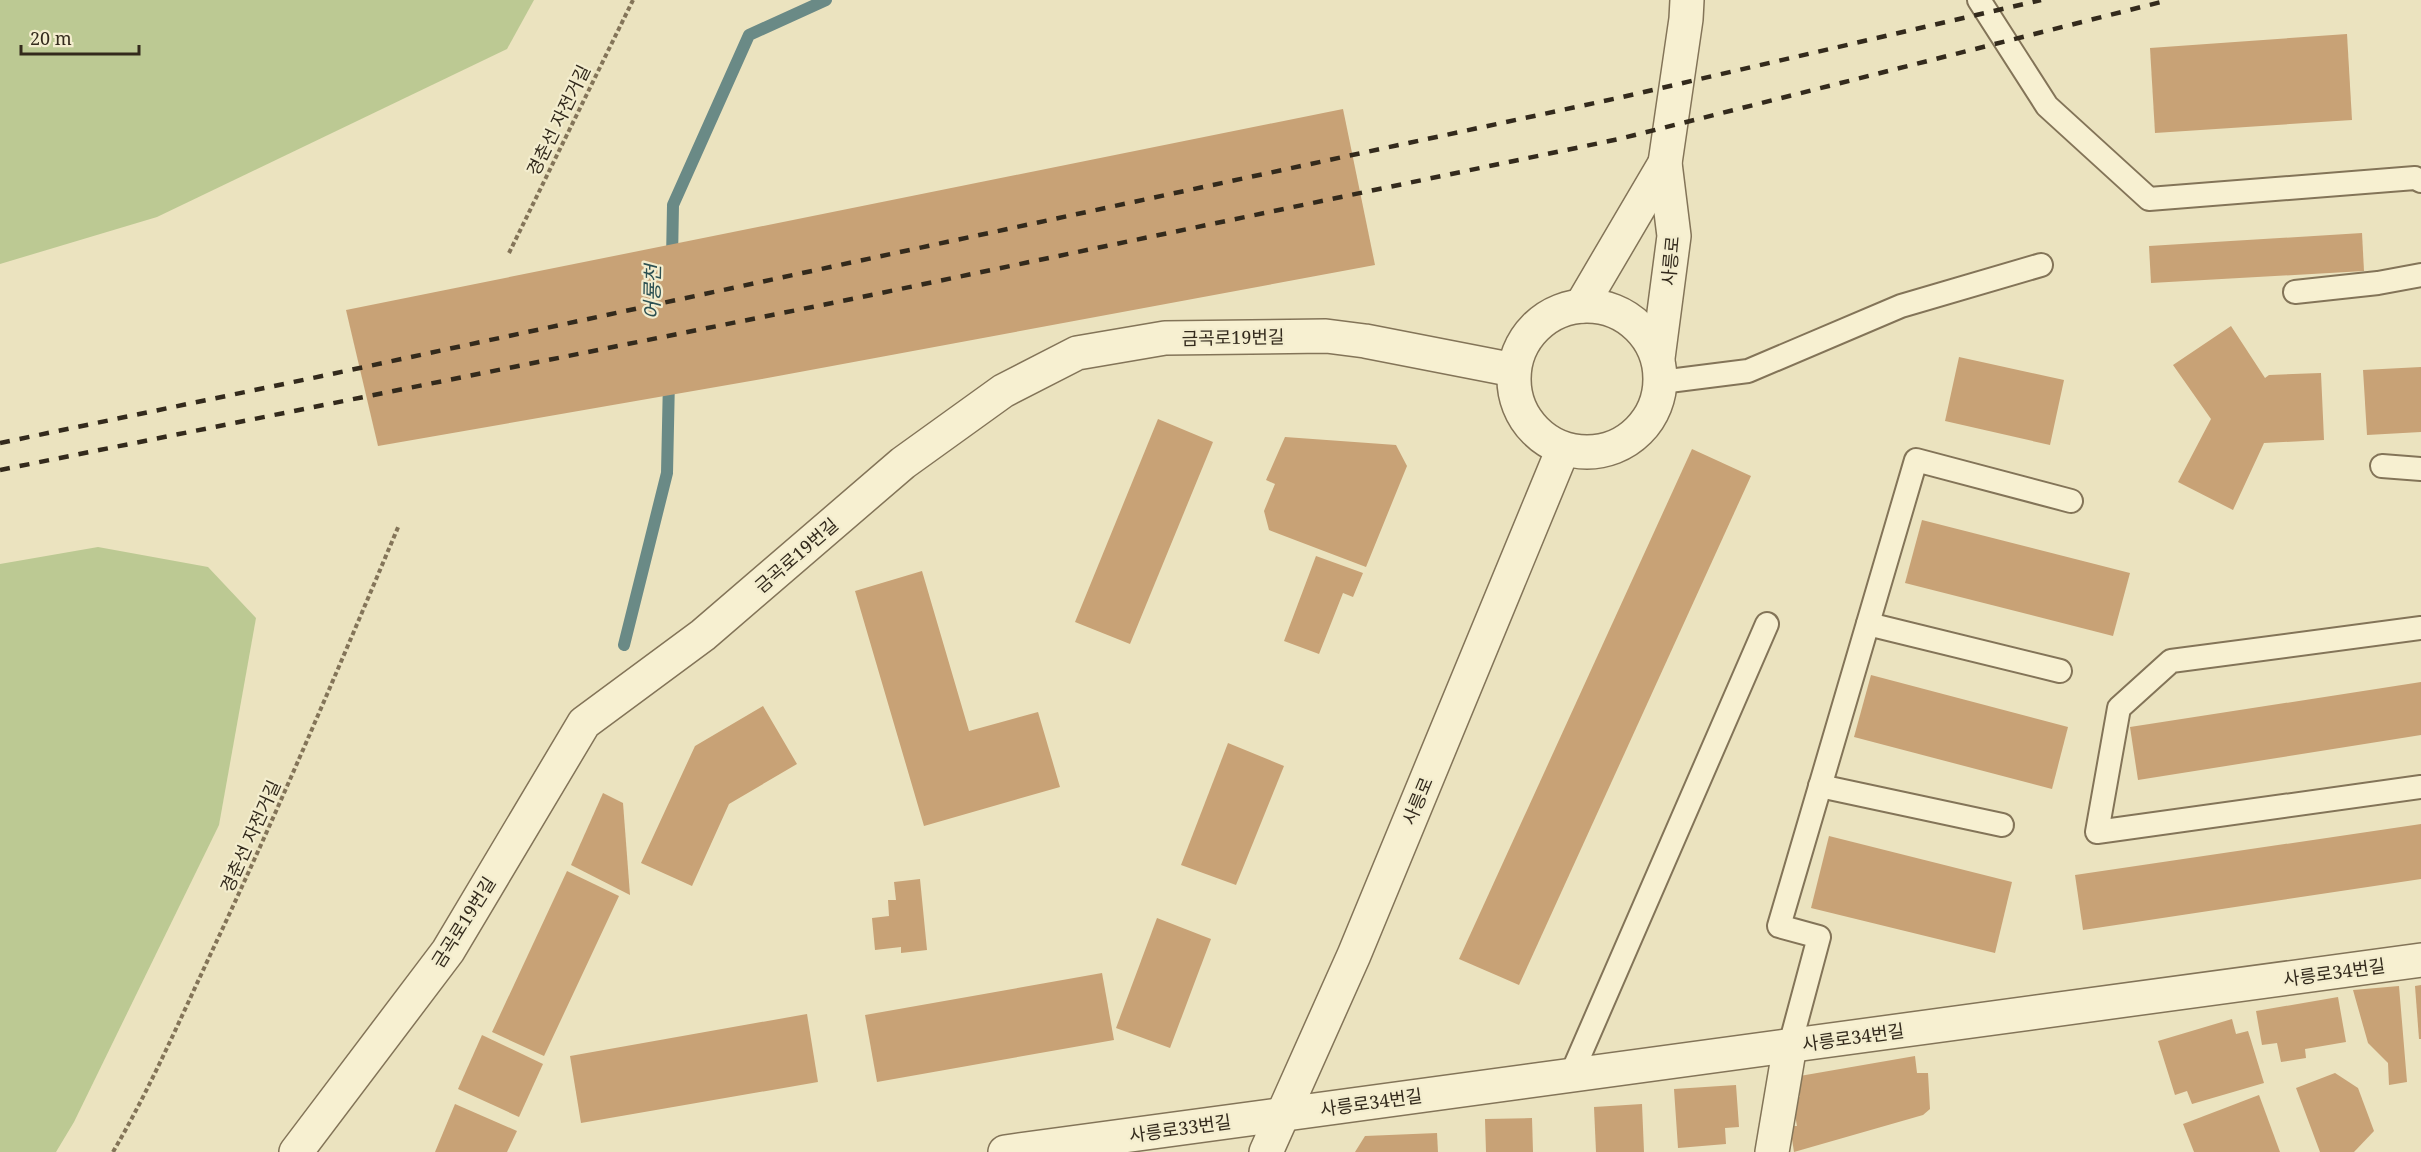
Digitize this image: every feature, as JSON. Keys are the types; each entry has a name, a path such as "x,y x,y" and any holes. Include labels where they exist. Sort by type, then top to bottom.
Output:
{"street":[{"name":"사릉로","path":"1660,370 1647,336 1629,318 1606,308 1581,306 1557,312 1536,326 1521,346 1514,370 1515,395 1524,418 1541,437 1563,448 1586,453 1608,450 1629,440 1645,425 1657,405 1674,236 1665,163 1687,0"},
{"name":"사릉로","path":"1581,306 1665,163"},
{"name":"금곡로19번길","path":"308,1148 448,951 584,723 703,635 903,463 1003,391 1077,353 1165,338 1326,336 1365,341 1514,370"},
{"name":"사릉로","path":"1266,1152 1363,933 1563,448"},
{"name":"사릉로34번길","path":"1284,1114 2421,960"},
{"path":"1772,1152 1790,1045"},
{"name":"사릉로33번길","path":"1005,1152 1284,1114"}],"lane":[{"path":"1979,0 2047,106 2149,200 2415,178 2421,181"},
{"path":"1660,370 1748,371 1901,306 2041,265"},
{"path":"2295,292 2378,283 2421,275"},
{"path":"1790,1045 1819,938 1779,926 1916,460 2071,501"},
{"path":"2382,466 2421,469"},
{"path":"1571,1075 1767,624"},
{"path":"1868,624 2060,670"},
{"path":"2421,628 2171,661 2119,708 2097,832 2421,787"},
{"path":"1820,786 2002,825"}],"path":[{"name":"경춘선 자전거길","path":"509,253 633,0"},
{"name":"경춘선 자전거길","path":"113,1152 138,1109 250,869 330,691 399,525"}],"green space":[{"path":"0,0 534,0 507,49 157,217 0,264"},
{"path":"98,547 208,567 256,618 219,825 74,1122 56,1152 0,1152 0,564"}],"building":[{"path":"2347,34 2352,120 2155,133 2150,48"},
{"path":"1343,109 1375,265 762,379 378,446 346,310"},
{"path":"2362,233 2364,271 2151,283 2149,246"},
{"path":"2231,326 2265,378 2269,375 2321,373 2324,440 2264,443 2233,510 2178,482 2211,419 2173,365"},
{"path":"1959,357 2064,380 2050,445 1945,421"},
{"path":"2421,367 2421,432 2367,435 2363,370"},
{"path":"1158,419 1213,442 1130,644 1075,622"},
{"path":"1285,437 1396,445 1407,466 1366,567 1269,530 1264,511 1275,484 1266,480"},
{"path":"1692,449 1751,476 1519,985 1459,959"},
{"path":"1922,520 2130,573 2113,636 1905,583"},
{"path":"1316,556 1363,573 1353,597 1343,593 1319,654 1284,641"},
{"path":"922,571 969,731 1038,712 1060,787 924,826 855,591"},
{"path":"1871,675 2068,727 2052,789 1854,737"},
{"path":"2421,682 2421,735 2138,780 2130,727"},
{"path":"763,706 797,764 729,804 692,886 641,863 695,746"},
{"path":"1228,743 1284,766 1236,885 1181,865"},
{"path":"603,793 623,803 630,895 571,865"},
{"path":"2421,824 2421,879 2083,930 2075,875"},
{"path":"1829,836 2012,882 1995,953 1811,908"},
{"path":"567,871 619,896 544,1056 492,1032"},
{"path":"920,879 927,950 901,953 901,947 875,950 872,918 889,916 888,900 896,900 894,882"},
{"path":"1157,918 1211,939 1170,1048 1116,1028"},
{"path":"1102,973 1114,1040 877,1082 865,1015"},
{"path":"2421,985 2421,1039 2419,1039 2415,986"},
{"path":"2399,986 2407,1082 2389,1085 2388,1063 2368,1043 2353,990"},
{"path":"2338,997 2346,1042 2305,1049 2306,1058 2281,1062 2277,1043 2262,1045 2256,1011"},
{"path":"807,1014 818,1082 581,1123 570,1056"},
{"path":"2232,1019 2236,1034 2248,1031 2264,1083 2192,1104 2187,1091 2175,1095 2158,1041"},
{"path":"482,1035 543,1064 519,1117 458,1089"},
{"path":"1915,1056 1917,1073 1928,1073 1930,1109 1923,1115 1794,1152 1790,1126 1797,1126 1792,1098 1800,1097 1794,1077"},
{"path":"2335,1073 2358,1088 2374,1131 2354,1152 2320,1152 2296,1088"},
{"path":"1736,1085 1739,1127 1725,1128 1726,1144 1678,1148 1674,1089"},
{"path":"2259,1095 2280,1152 2194,1152 2183,1124"},
{"path":"455,1104 517,1131 507,1152 435,1152"},
{"path":"1642,1104 1644,1152 1596,1152 1594,1107"},
{"path":"1532,1118 1533,1152 1486,1152 1485,1119"},
{"path":"1437,1133 1438,1152 1355,1152 1365,1136"}],"waterway":[{"name":"어룡천","path":"672,260 673,205 749,35 826,0"},
{"name":"어룡천","path":"624,645 667,473 669,379"}],"railway":[{"path":"0,443 1618,98 2041,0"},
{"path":"0,470 857,298 1619,139 2169,0"}]}
